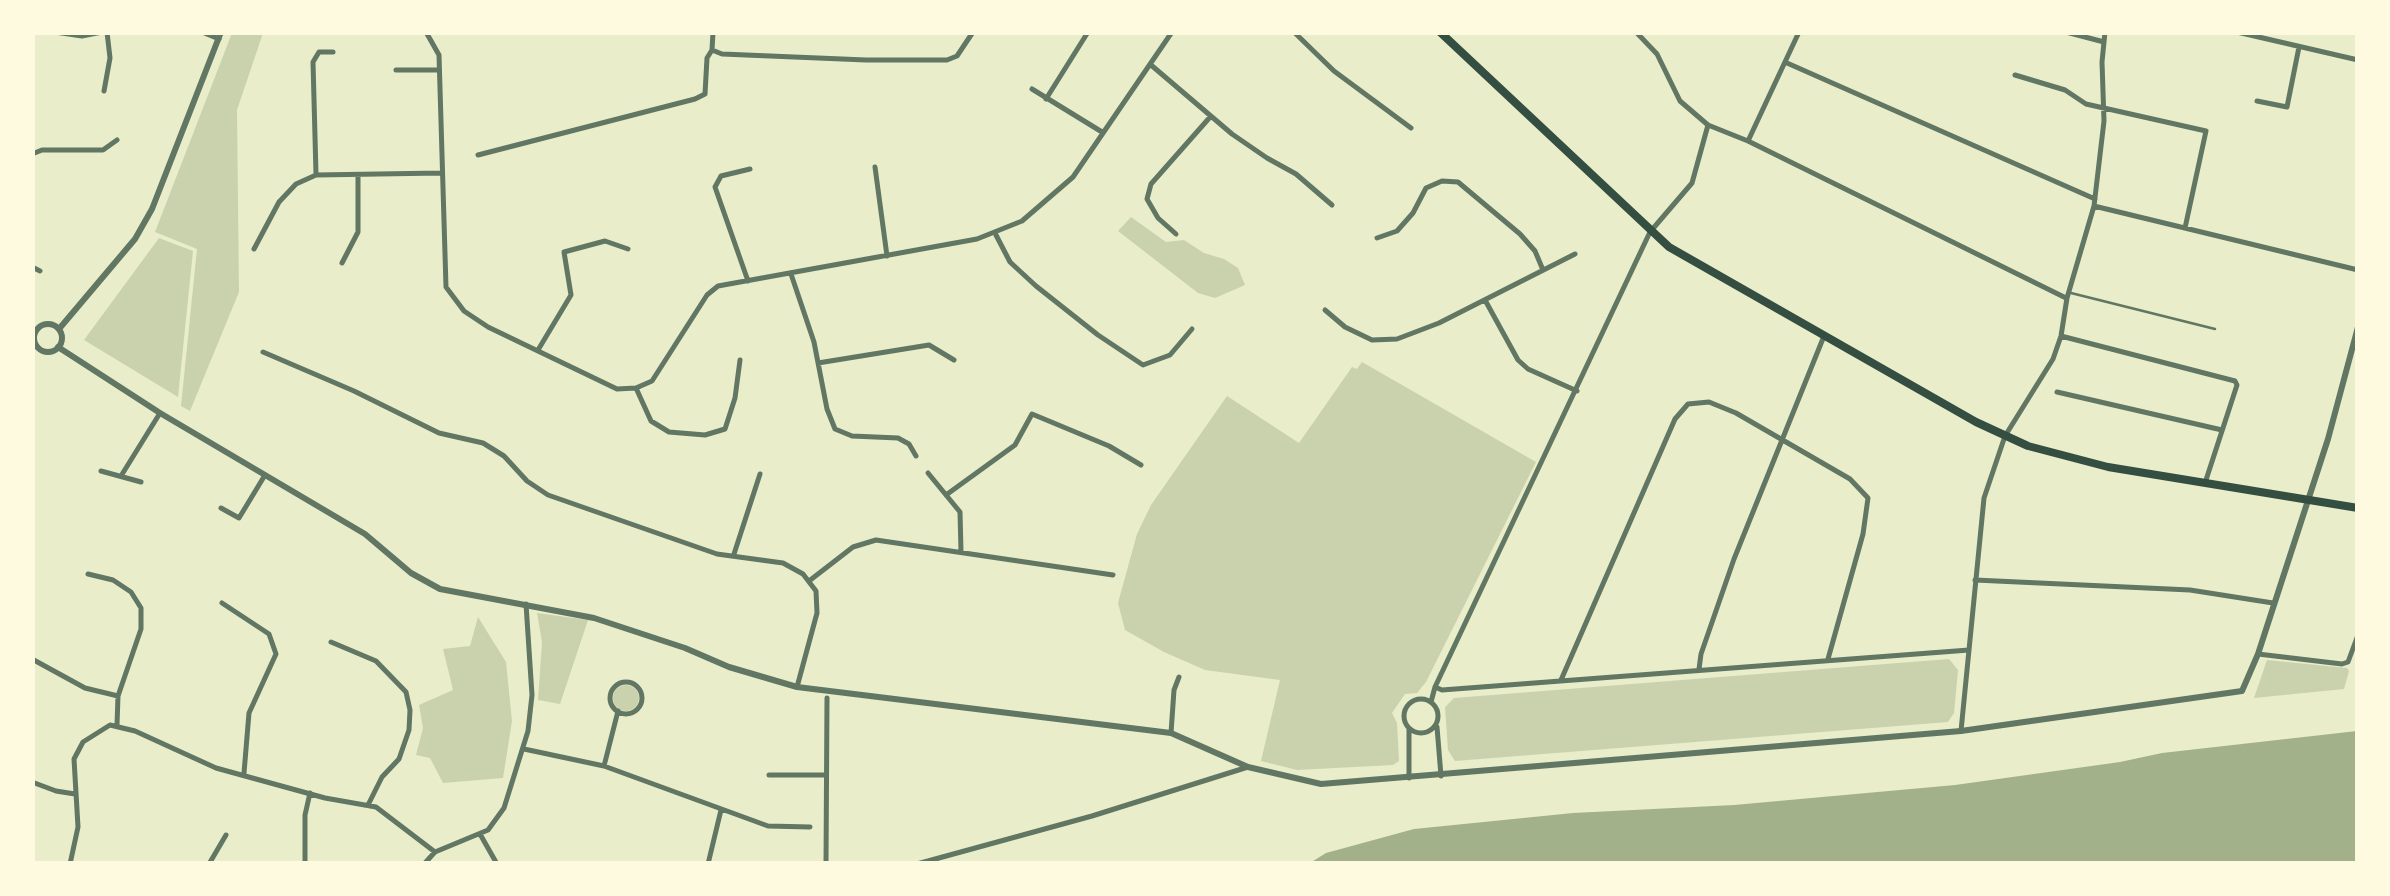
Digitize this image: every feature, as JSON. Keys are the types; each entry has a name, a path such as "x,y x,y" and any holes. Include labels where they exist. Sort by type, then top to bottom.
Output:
{"main road":[{"path":"1440,32 1669,247 2005,436 2058,455 2358,508"}],"street":[{"path":"55,32 82,36 105,32 110,58 104,91"},
{"path":"59,329 135,239 152,209 220,36 202,32"},
{"path":"426,32 439,54 446,287 464,311 488,327 617,389 636,388 652,381 707,295 718,286 995,234 1022,221 1067,184 1172,32"},
{"path":"478,155 695,100 704,94 706,58 712,50 713,32"},
{"path":"712,50 722,54 947,60 957,56 973,32"},
{"path":"1046,99 1088,32"},
{"path":"1294,32 1334,72 1411,128"},
{"path":"1636,32 1657,54 1680,100 1708,125 2068,295"},
{"path":"1748,141 1799,32"},
{"path":"2066,32 2104,42"},
{"path":"1961,730 1984,498 2005,436 2052,359 2061,336 2068,295 2094,202 2105,107 2105,32"},
{"path":"2236,32 2358,60"},
{"path":"2257,101 2287,107 2299,47"},
{"path":"316,174 313,62 319,52 333,52"},
{"path":"1786,63 2094,202 2358,270"},
{"path":"1151,65 1211,116 1266,158 1296,174 1332,205"},
{"path":"396,70 439,70"},
{"path":"2015,75 2065,90 2086,104 2206,130 2185,228"},
{"path":"1032,89 1102,132"},
{"path":"1176,234 1158,218 1147,199 1151,184 1211,116"},
{"path":"1430,702 1650,232 1692,183 1708,125"},
{"path":"32,154 42,150 103,150 118,140"},
{"path":"875,167 886,256"},
{"path":"748,281 715,187 721,176 750,169"},
{"path":"254,249 280,202 296,184 316,174 441,173"},
{"path":"342,263 358,232 358,176"},
{"path":"1377,238 1398,231 1414,213 1426,188 1442,181 1458,182 1520,234 1534,251 1542,270"},
{"path":"995,234 1010,262 1038,288 1143,364 1170,355 1192,329"},
{"path":"538,350 570,295 564,252 605,241 628,249"},
{"path":"1325,310 1345,327 1372,340 1398,339 1574,254"},
{"path":"32,267 40,271"},
{"path":"791,274 835,429 852,436 898,438 909,444 916,456"},
{"path":"1484,300 1518,360 1528,369 1576,391"},
{"path":"48,324 59,329 62,336 58,347 35,352 34,328 48,324"},
{"path":"58,347 160,413 365,534 411,573 440,589 594,618 686,648 729,667 798,687 1171,733 1248,766 1308,784 1442,776 1961,730 2236,693 2245,688 2258,654 2328,438 2358,328"},
{"path":"1699,669 1734,558 1824,336"},
{"path":"2061,336 2234,381 2237,385 2205,484"},
{"path":"817,363 929,345 954,360"},
{"path":"263,352 354,390 439,433 483,442 548,495 700,548 783,563 809,581 816,591 817,613 798,687"},
{"path":"636,388 651,421 669,432 705,436 724,429 735,398 740,360"},
{"path":"2057,392 2222,430"},
{"path":"1561,680 1676,419 1688,404 1709,402 1850,478 1868,498 1864,534 1828,659"},
{"path":"946,495 1015,445 1040,404"},
{"path":"121,476 160,413"},
{"path":"1032,414 1109,446 1141,465"},
{"path":"101,471 141,482"},
{"path":"928,473 960,512 961,551"},
{"path":"221,508 239,518 265,474"},
{"path":"734,554 760,474"},
{"path":"809,581 853,547 876,540 1113,575"},
{"path":"88,574 122,586 141,608 141,629 118,696 116,726"},
{"path":"1975,580 2190,590 2273,603"},
{"path":"222,604 269,634 276,654 249,714 244,775"},
{"path":"424,864 436,852 488,830 504,808 524,748 532,695 526,604"},
{"path":"2258,654 2348,662 2358,634"},
{"path":"331,642 376,661 406,692 410,710 409,730 399,759 382,777 367,806"},
{"path":"1434,687 1442,690 1969,650"},
{"path":"32,659 85,688 118,696"},
{"path":"1171,733 1174,690 1179,677"},
{"path":"604,766 618,711 610,698 613,688 622,682 636,686 642,700 638,709 628,714 618,711"},
{"path":"826,864 827,698"},
{"path":"1409,778 1409,728 1404,719 1409,704 1420,699 1437,710 1442,776"},
{"path":"1409,728 1424,733 1436,724"},
{"path":"70,864 78,827 74,759 83,742 110,725 135,731 216,768 376,808 436,852"},
{"path":"524,748 604,766 768,826 810,827"},
{"path":"917,864 1092,816 1248,766"},
{"path":"769,775 826,774"},
{"path":"32,782 76,794"},
{"path":"305,864 305,816 310,793"},
{"path":"708,864 721,810"},
{"path":"209,864 226,834"},
{"path":"480,834 496,864"}],"lane":[{"path":"2068,295 2216,328"}],"shaded area":[{"path":"232,33 263,33 237,110 239,292 190,411 181,406 197,249 155,232"},
{"path":"1131,217 1166,242 1184,240 1204,253 1224,259 1238,268 1245,285 1215,298 1198,293 1118,231"},
{"path":"159,238 193,251 178,397 84,340"},
{"path":"1362,362 1536,462 1426,682 1417,693 1405,694 1392,713 1397,723 1399,761 1393,765 1297,770 1261,761 1280,680 1205,670 1164,652 1125,630 1118,603 1137,534 1151,505 1227,396 1299,443 1352,367 1357,369"},
{"path":"537,613 588,620 560,704 538,700 542,642"},
{"path":"478,617 506,662 512,721 503,778 443,783 430,758 416,755 423,728 419,705 453,690 443,649 470,646"},
{"path":"1949,659 1958,670 1954,713 1948,722 1455,761 1448,750 1445,707 1454,698"},
{"path":"2267,660 2349,671 2344,689 2254,698"},
{"path":"626,685 635,689 639,698 635,707 626,711 617,707 613,698 617,689"},
{"path":"2357,731 2357,863 1310,863 1326,853 1414,829 1573,813 1734,805 1955,785 2162,753"}]}
